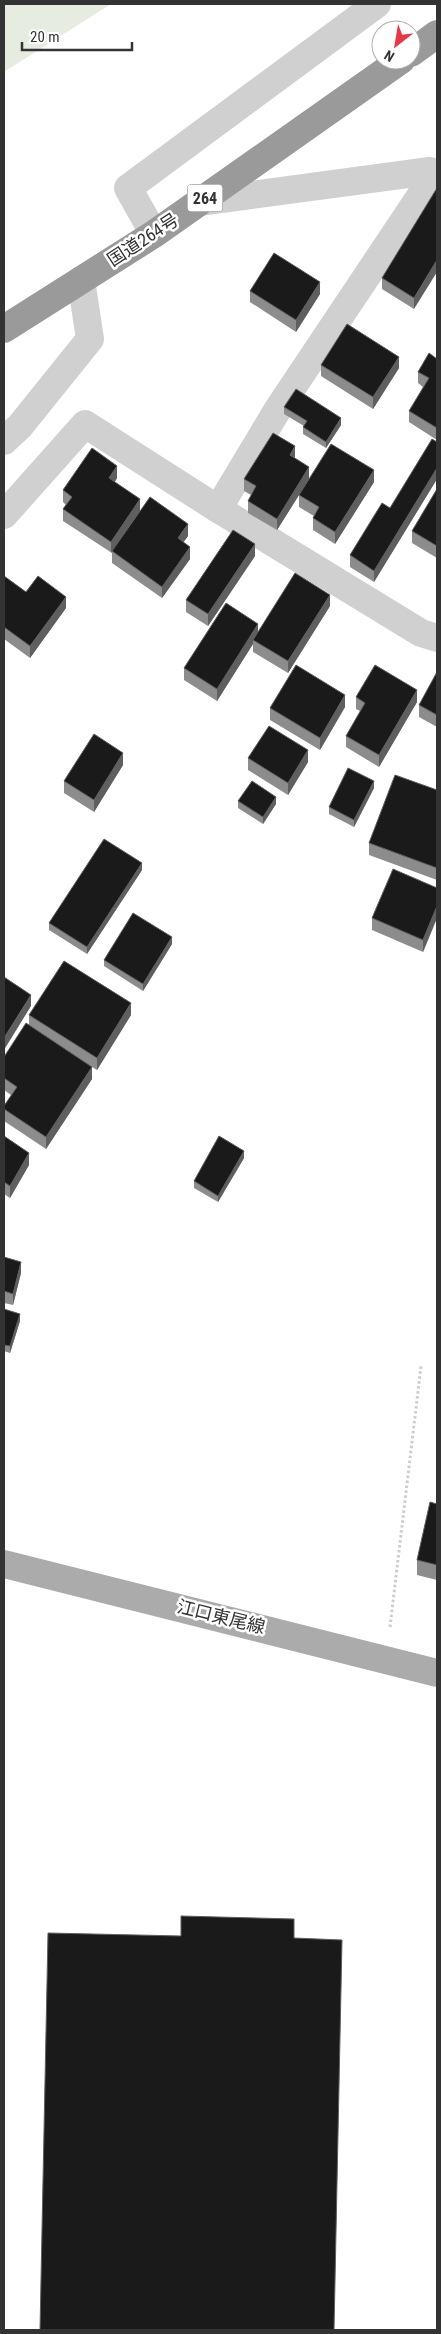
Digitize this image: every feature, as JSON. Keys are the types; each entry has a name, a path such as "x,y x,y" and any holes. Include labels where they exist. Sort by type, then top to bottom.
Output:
{"highway":[{"path":"421,46 437,34"},
{"name":"国道264号","path":"4,329 154,234 387,70"}],"main road":[{"name":"江口東尾線","path":"4,1564 437,1673"}],"street":[{"path":"154,234 128,188 378,4"},
{"path":"199,202 430,172 424,192 278,409 218,509"},
{"path":"4,441 20,426 90,339 81,280"},
{"path":"4,515 85,424 218,509 421,633 437,638"}],"path":[{"path":"387,1660 421,1366"}],"shaded area":[{"path":"4,4 111,4 4,72"}],"building":[{"path":"437,188 437,260 414,298 382,278"},
{"path":"274,253 320,282 296,320 250,291"},
{"path":"347,324 399,357 373,397 321,365"},
{"path":"429,353 437,359 437,428 409,411 429,378 418,372"},
{"path":"296,389 341,418 326,442 303,427 307,421 284,407"},
{"path":"273,433 295,446 290,455 309,467 277,519 248,501 256,486 244,479"},
{"path":"432,439 437,442 437,468 374,571 350,555 382,503 390,508"},
{"path":"331,444 374,470 335,532 313,518 319,507 299,495"},
{"path":"92,448 117,466 109,478 140,499 111,542 63,509 72,497 63,490"},
{"path":"437,489 437,546 412,531"},
{"path":"150,497 188,524 178,538 190,547 162,587 112,551"},
{"path":"233,530 255,544 208,614 186,600"},
{"path":"295,573 330,595 288,661 253,640"},
{"path":"4,576 26,592 38,576 66,597 30,646 4,627"},
{"path":"226,603 258,624 217,689 184,668"},
{"path":"296,665 345,695 320,738 270,708"},
{"path":"375,665 417,690 379,755 346,736 365,703 356,697"},
{"path":"437,672 437,715 419,705"},
{"path":"269,726 308,750 288,783 248,758"},
{"path":"94,734 123,753 94,800 64,781"},
{"path":"348,768 374,781 354,820 329,807"},
{"path":"395,775 437,790 437,868 369,843"},
{"path":"252,781 276,797 263,817 238,801"},
{"path":"104,839 142,863 87,947 49,923"},
{"path":"393,869 437,888 437,906 423,940 372,918"},
{"path":"133,913 172,937 143,984 104,960"},
{"path":"64,961 131,1003 97,1058 29,1015"},
{"path":"4,977 31,995 4,1038"},
{"path":"26,1023 92,1067 46,1137 4,1109 4,1106 17,1087 4,1078 4,1057"},
{"path":"4,1136 29,1153 10,1186 4,1182"},
{"path":"219,1136 244,1151 218,1196 194,1181"},
{"path":"4,1257 21,1262 13,1294 4,1291"},
{"path":"4,1309 20,1314 10,1346 4,1345"},
{"path":"430,1502 437,1504 437,1565 417,1560"},
{"path":"181,1916 294,1919 294,1938 342,1940 334,2330 40,2330 48,1933 181,1936"}]}
